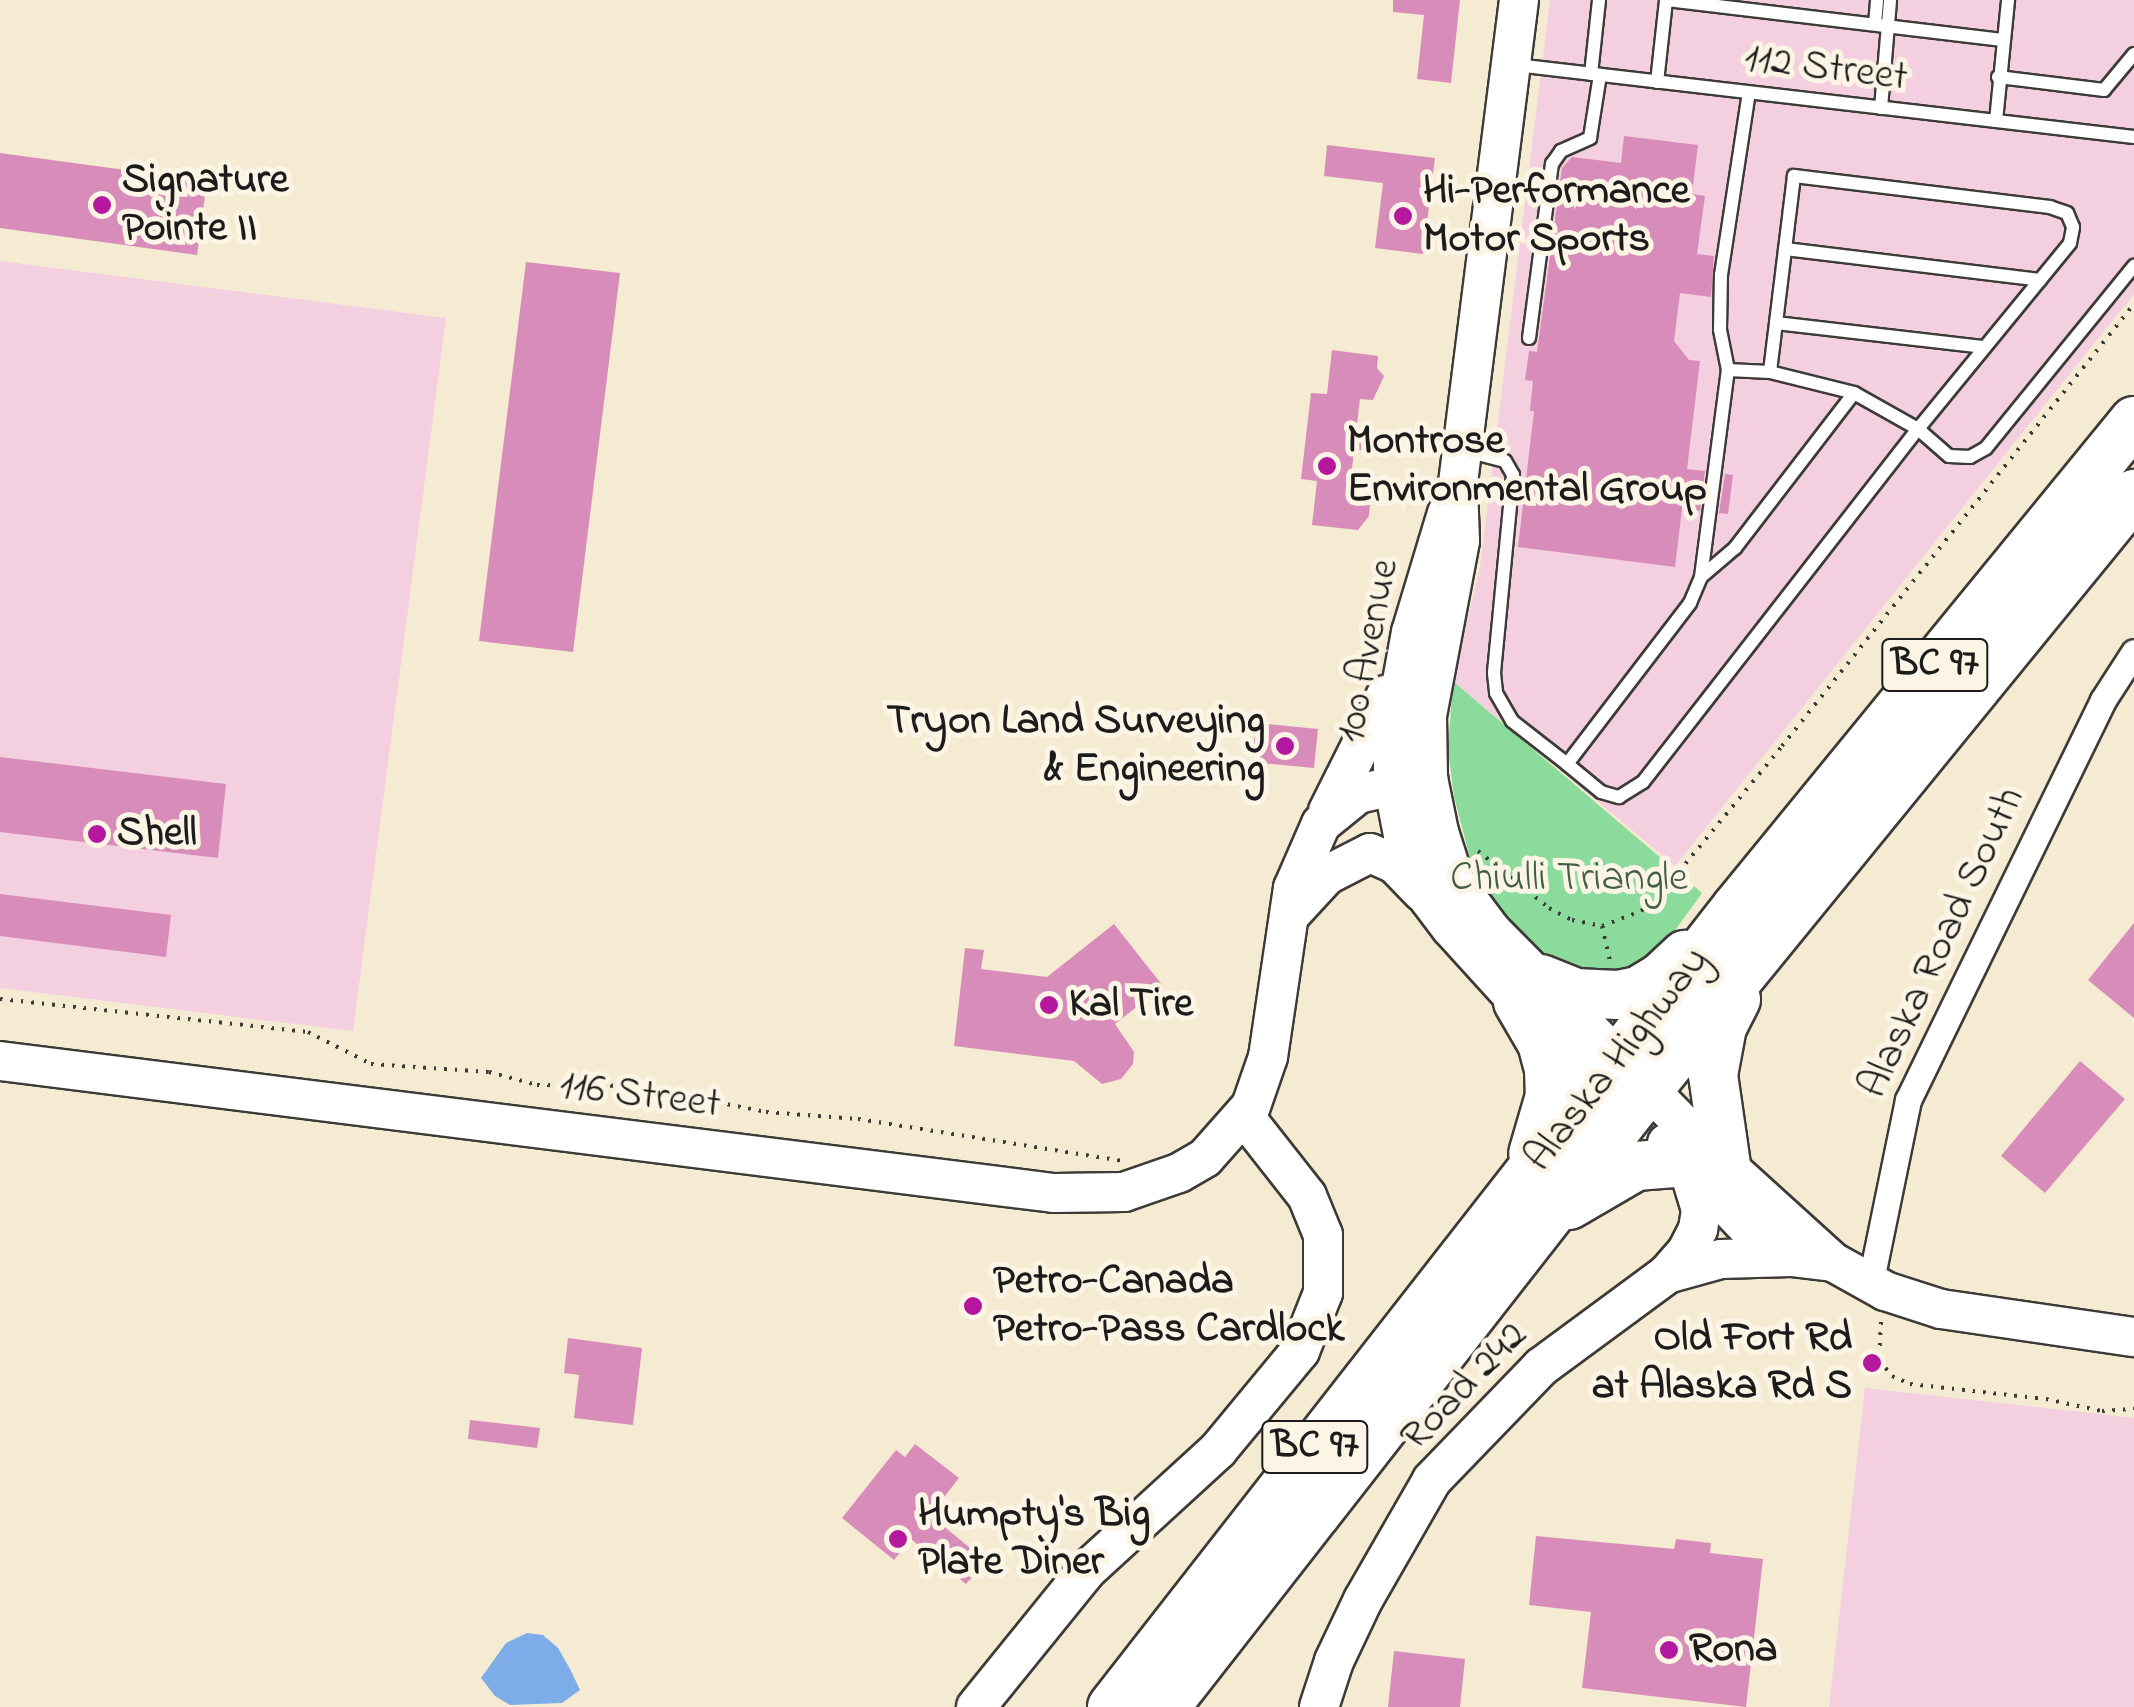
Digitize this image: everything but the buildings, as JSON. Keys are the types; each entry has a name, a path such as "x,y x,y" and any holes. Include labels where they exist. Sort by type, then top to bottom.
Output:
{"highway":[{"name":"Alaska Highway","path":"1112,1707 1532,1204 1627,1084 1736,908 2134,421"},
{"name":"Alaska Highway","path":"1627,1084 1758,957 2134,494"},
{"path":"1736,908 1660,978 1638,991 1594,997 1530,991 1550,1096 1532,1204 1636,1166 1706,1164 1716,1052 1722,1027 1758,957"},
{"name":"Alaska Highway","path":"1165,1707 1532,1204"}],"main road":[{"name":"100 Avenue","path":"1519,0 1461,468 1460,542 1403,835 1429,899 1530,991 1706,1164"},
{"name":"100 Avenue","path":"1461,468 1436,540 1392,730 1455,882 1530,991"},
{"path":"976,1707 1086,1571 1218,1450 1300,1351 1323,1292 1323,1235 1306,1196 1244,1116 1268,1057 1288,918 1301,862 1380,709 1412,632"},
{"path":"1322,824 1358,794 1411,781"},
{"path":"1288,918 1327,876 1370,853 1396,864 1429,899"},
{"name":"116 Street","path":"0,1061 1088,1196 1124,1192 1179,1173 1205,1158 1244,1116"},
{"path":"1706,1164 1833,1262 1878,1288 1941,1308 2127,1339"},
{"path":"1706,1164 1748,1229 1791,1257"},
{"name":"Road 242","path":"1668,1274 1698,1229 1706,1164"},
{"name":"Road 242","path":"1318,1707 1334,1661 1363,1600 1432,1480 1467,1439 1541,1368 1668,1274 1721,1258 1791,1257 1833,1262"}],"street":[{"name":"Alaska Road South","path":"1878,1288 1901,1124 1914,1088 2103,700 2134,652"}],"lane":[{"path":"1529,338 1552,164 1561,151 1590,138 1599,0"},
{"path":"1657,82 1666,0 2003,40"},
{"path":"1878,0 1882,108"},
{"path":"1881,25 1890,0"},
{"path":"1996,121 2008,0"},
{"path":"1998,77 2104,90 2134,54"},
{"name":"112 Street","path":"1511,64 2134,137"},
{"path":"1567,764 1690,603 1701,577 1728,370 1720,330 1722,275 1748,93"},
{"path":"1461,468 1505,461 1513,475 1494,672 1496,693 1512,722 1602,792 1619,797 1643,782 1918,429 2070,243 2073,226 2068,213 2050,207 1794,176 1770,372"},
{"path":"1785,249 2040,280"},
{"path":"1728,370 1770,372 1854,393 1918,429 1949,456 1970,457 1986,448 2134,266"},
{"path":"1776,323 1985,347"},
{"path":"1701,577 1735,548 1854,393"}],"path":[{"path":"1474,848 1549,908 1602,926 1641,911 1659,896 2134,304"},
{"path":"1602,926 1613,976"},
{"path":"0,999 308,1032 371,1064 489,1072 537,1085 634,1086 766,1112 858,1119 1127,1162"},
{"path":"1878,1288 1877,1350 1892,1376 1910,1384 2046,1399 2102,1411 2134,1409"}],"shaded area":[{"path":"1550,0 2134,0 2134,294 1675,866 1453,681 1480,567"},
{"path":"0,261 446,318 353,1031 0,988"},
{"path":"1865,1388 2134,1418 2134,1707 1829,1707"}],"green space":[{"name":"Chiulli Triangle","path":"1453,681 1702,893 1671,936 1636,966 1596,975 1561,966 1521,941 1491,908 1471,862 1454,796 1448,750"}],"water":[{"path":"527,1633 543,1635 558,1648 570,1669 580,1690 562,1703 510,1705 495,1696 481,1678 506,1643"}],"place":[{"name":"Signature Pointe II","path":"102,205"},
{"name":"Hi-Performance Motor Sports","path":"1403,216"},
{"name":"Montrose Environmental Group","path":"1327,466"},
{"name":"Tryon Land Surveying & Engineering","path":"1285,746"},
{"name":"Shell","path":"97,834"},
{"name":"Kal Tire","path":"1049,1005"},
{"name":"Petro-Canada Petro-Pass Cardlock","path":"973,1306"},
{"name":"Old Fort Rd at Alaska Rd S","path":"1872,1363"},
{"name":"Humpty's Big Plate Diner","path":"898,1539"},
{"name":"Rona","path":"1669,1650"}]}
